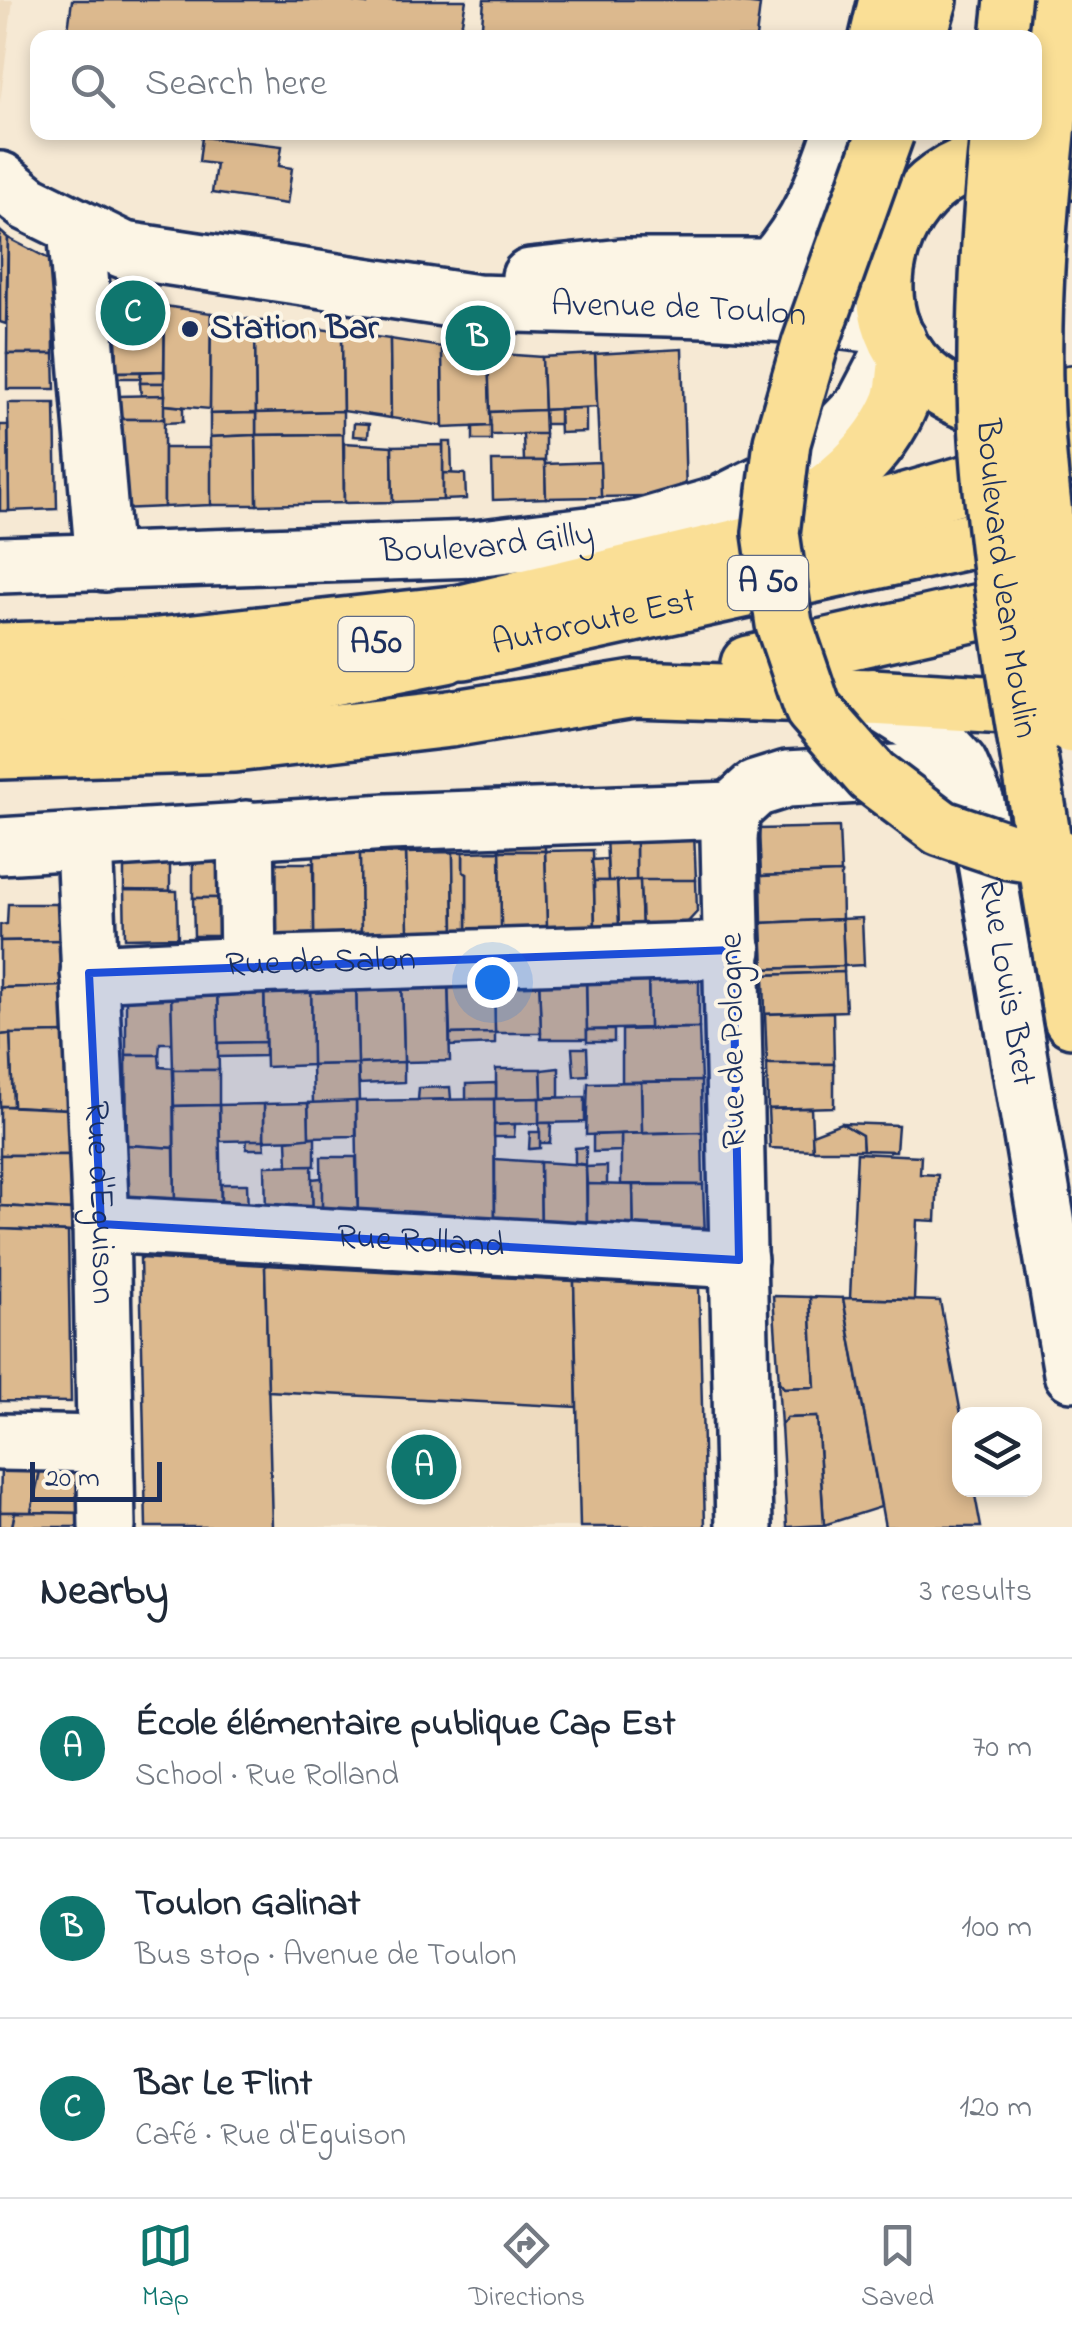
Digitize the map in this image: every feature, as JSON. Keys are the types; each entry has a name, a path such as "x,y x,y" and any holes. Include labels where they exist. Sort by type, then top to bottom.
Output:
{"main road":[{"path":"888,29 929,0"},
{"path":"1010,30 1013,0"},
{"name":"Boulevard Jean Moulin","path":"1061,0 1042,171 1035,290 1036,431 1072,725"},
{"path":"866,140 895,234"},
{"path":"883,140 810,344 782,442 771,533 784,624 813,709 872,776 942,828 1010,850 1072,861"},
{"name":"Boulevard Jean Moulin","path":"999,140 988,287 988,448 1003,598 1072,1019"},
{"path":"715,552 801,510 836,486 886,430 902,399 899,341 883,276 895,234 923,191 950,171 981,159 1014,155 1048,160 1072,172"},
{"path":"899,341 926,378 949,394 976,405 1032,409 1072,394"},
{"path":"0,651 148,647 462,612 793,534 1072,453"},
{"name":"Autoroute Est","path":"288,634 464,651 1072,518"},
{"name":"Autoroute Est","path":"634,689 1072,591"},
{"path":"0,706 156,700 287,686 464,651"},
{"path":"0,751 234,744 450,719 634,689 1072,709"}],"street":[{"path":"772,267 798,237 818,201 839,140"},
{"name":"Avenue de Toulon","path":"0,180 28,203 124,250 478,303 738,311 899,341"},
{"path":"76,227 104,563"},
{"name":"Avenue de Toulon","path":"408,290 622,267 860,264 895,234"},
{"name":"Boulevard Gilly","path":"0,566 475,549 636,529 719,504 781,474 839,431 864,405 899,341"},
{"name":"Rue Louis Bret","path":"872,697 932,736 959,764 973,796 1072,1373"},
{"path":"0,846 84,861 246,830 732,810 755,789 788,779 897,773 933,778 973,796"},
{"name":"Rue de Pologne","path":"732,810 744,1527"},
{"path":"246,830 248,964"},
{"name":"Rue d'Eguison","path":"84,861 101,1224 107,1527"},
{"name":"Rue de Salon","path":"89,973 248,964 732,950"},
{"name":"Rue Rolland","path":"101,1224 740,1260"},
{"path":"0,1442 105,1444"}],"highlighted area":[{"path":"733,950 739,1260 101,1224 89,973"}],"shaded area":[{"path":"0,0 13,0 0,103"},
{"path":"268,1391 577,1407 580,1527 272,1527"}],"building":[{"path":"72,0 341,0 367,4 367,0 466,0 460,30 68,30"},
{"path":"484,0 718,0 760,5 757,30 482,30"},
{"path":"202,140 282,146 279,166 292,168 287,204 212,193 216,164 199,162"},
{"path":"0,231 8,238 6,324 0,322"},
{"path":"8,238 53,261 54,354 7,354"},
{"path":"118,292 165,306 164,371 117,372"},
{"path":"165,306 211,313 210,409 164,405"},
{"path":"211,313 255,320 256,413 210,414"},
{"path":"255,320 342,332 343,411 256,413"},
{"path":"342,332 390,339 391,418 343,411"},
{"path":"390,339 442,347 443,426 391,418"},
{"path":"442,347 488,353 491,426 443,428"},
{"path":"682,349 686,495 601,497 595,354"},
{"path":"488,353 542,357 544,410 490,412"},
{"path":"7,354 54,354 55,389 7,389"},
{"path":"595,354 597,407 544,410 542,357"},
{"path":"164,371 164,383 140,383 141,372"},
{"path":"117,372 141,372 140,378 117,378"},
{"path":"140,383 164,383 165,395 141,396"},
{"path":"165,395 164,419 117,419 117,396"},
{"path":"8,403 55,403 57,509 9,511"},
{"path":"164,405 183,407 183,422 164,423"},
{"path":"586,408 586,432 560,433 559,409"},
{"path":"559,409 559,424 544,424 544,410"},
{"path":"544,410 545,434 491,435 490,412"},
{"path":"343,411 343,434 256,435 256,413"},
{"path":"256,413 256,435 210,437 210,414"},
{"path":"117,419 164,419 164,507 119,509"},
{"path":"354,423 369,424 368,437 353,436"},
{"path":"0,425 8,425 9,511 0,511"},
{"path":"491,426 491,440 473,440 473,427"},
{"path":"343,434 344,503 257,505 256,435"},
{"path":"523,434 545,434 545,461 524,461"},
{"path":"256,435 257,505 211,505 210,437"},
{"path":"443,442 451,442 452,474 443,473"},
{"path":"344,443 392,446 393,502 344,503"},
{"path":"443,445 443,500 393,502 392,446"},
{"path":"164,448 211,448 211,505 164,507"},
{"path":"492,461 545,461 546,498 493,500"},
{"path":"600,462 601,497 546,498 545,464"},
{"path":"443,473 465,474 466,499 443,500"},
{"path":"839,827 841,873 761,876 759,829"},
{"path":"694,833 696,880 636,881 636,834"},
{"path":"636,834 636,881 608,881 606,835"},
{"path":"545,839 545,851 500,851 498,840"},
{"path":"222,844 223,898 193,898 193,845"},
{"path":"170,845 170,891 124,890 124,846"},
{"path":"360,847 361,933 314,934 314,848"},
{"path":"593,850 595,927 547,929 545,851"},
{"path":"500,851 545,851 547,929 501,930"},
{"path":"500,851 501,930 467,931 463,852"},
{"path":"453,852 454,931 408,932 406,853"},
{"path":"453,852 463,852 463,872 467,874 467,931 454,931"},
{"path":"406,853 408,932 361,933 360,854"},
{"path":"607,859 608,881 594,881 592,860"},
{"path":"268,863 313,863 314,934 269,935"},
{"path":"841,873 842,919 762,923 761,876"},
{"path":"640,880 642,927 619,927 617,881"},
{"path":"640,880 696,880 697,912 685,925 642,927"},
{"path":"594,881 617,881 619,927 595,927"},
{"path":"124,890 177,891 178,937 125,938"},
{"path":"193,898 223,898 223,936 194,936"},
{"path":"8,904 62,904 63,940 0,941 0,925 7,924"},
{"path":"862,918 864,965 844,966 842,919"},
{"path":"842,919 844,966 764,969 762,923"},
{"path":"64,940 65,986 0,988 0,941"},
{"path":"844,966 844,972 764,975 764,969"},
{"path":"844,972 846,1011 765,1014 764,975"},
{"path":"699,975 699,1028 649,1028 648,976"},
{"path":"648,976 649,1028 587,1030 586,978"},
{"path":"586,978 587,1039 541,1039 539,979"},
{"path":"539,979 541,1033 495,1033 494,980"},
{"path":"494,980 495,1033 450,1034 448,981"},
{"path":"448,981 450,1061 404,1062 402,982"},
{"path":"402,982 404,1062 358,1064 356,984"},
{"path":"356,984 358,1064 312,1065 311,985"},
{"path":"311,985 312,1065 266,1067 264,986"},
{"path":"65,986 66,1033 0,1035 0,988"},
{"path":"264,986 265,1042 218,1043 217,988"},
{"path":"126,988 171,989 173,1043 160,1043 159,1055 126,1055"},
{"path":"217,988 219,1070 173,1070 171,989"},
{"path":"833,1012 834,1064 767,1064 765,1014"},
{"path":"699,1028 701,1081 622,1082 622,1030"},
{"path":"587,1030 614,1030 614,1042 587,1042"},
{"path":"66,1033 68,1109 13,1106 10,1034"},
{"path":"495,1033 495,1044 450,1046 450,1034"},
{"path":"10,1034 13,1106 0,1106 0,1035"},
{"path":"265,1042 265,1056 218,1057 218,1043"},
{"path":"572,1048 587,1048 588,1075 574,1076"},
{"path":"126,1055 159,1055 160,1067 173,1068 174,1148 127,1145"},
{"path":"404,1062 404,1082 359,1084 358,1064"},
{"path":"358,1064 359,1102 313,1103 312,1065"},
{"path":"767,1064 834,1064 834,1107 768,1109"},
{"path":"559,1068 559,1097 542,1098 541,1070"},
{"path":"496,1069 541,1069 542,1098 496,1099"},
{"path":"173,1070 219,1070 219,1105 174,1106"},
{"path":"701,1081 702,1132 642,1133 641,1082"},
{"path":"641,1082 642,1133 586,1135 588,1083"},
{"path":"496,1083 496,1099 466,1099 466,1084"},
{"path":"450,1087 451,1099 418,1100 419,1088"},
{"path":"585,1097 585,1122 539,1123 539,1098"},
{"path":"539,1098 539,1123 494,1125 494,1099"},
{"path":"494,1099 495,1226 358,1219 356,1101"},
{"path":"356,1101 356,1136 309,1137 308,1103"},
{"path":"308,1103 309,1139 264,1140 264,1104"},
{"path":"264,1104 264,1140 220,1141 219,1105"},
{"path":"219,1105 221,1211 175,1209 174,1106"},
{"path":"0,1106 68,1109 70,1155 0,1155"},
{"path":"811,1108 813,1150 770,1148 768,1109"},
{"path":"539,1123 551,1123 550,1143 540,1143"},
{"path":"841,1123 862,1135 863,1150 813,1150 812,1134"},
{"path":"841,1123 898,1125 896,1151 863,1150 862,1135"},
{"path":"515,1124 514,1137 494,1137 494,1125"},
{"path":"530,1132 540,1132 540,1148 529,1149"},
{"path":"702,1132 703,1185 621,1184 621,1134"},
{"path":"621,1134 621,1151 593,1152 593,1135"},
{"path":"315,1137 315,1166 288,1166 287,1140"},
{"path":"247,1140 264,1140 265,1149 246,1149"},
{"path":"127,1145 174,1148 175,1209 127,1206"},
{"path":"586,1147 586,1165 575,1163 575,1148"},
{"path":"857,1153 921,1156 920,1174 938,1175 936,1221 917,1220 914,1300 850,1298"},
{"path":"0,1155 70,1155 71,1210 0,1206"},
{"path":"321,1157 356,1157 358,1219 322,1216"},
{"path":"495,1159 540,1162 541,1228 495,1226"},
{"path":"540,1162 586,1165 587,1231 541,1228"},
{"path":"312,1165 313,1216 266,1213 265,1166"},
{"path":"607,1166 607,1185 587,1184 586,1167"},
{"path":"322,1178 322,1216 313,1216 312,1179"},
{"path":"221,1184 247,1184 248,1212 221,1211"},
{"path":"587,1184 633,1185 634,1233 587,1231"},
{"path":"633,1185 703,1185 705,1237 634,1233"},
{"path":"0,1206 71,1210 72,1232 0,1229"},
{"path":"0,1229 68,1232 71,1402 0,1401"},
{"path":"140,1258 265,1265 272,1527 146,1527"},
{"path":"265,1265 574,1281 577,1407 268,1391"},
{"path":"574,1281 699,1288 705,1527 580,1527"},
{"path":"773,1296 810,1297 815,1387 784,1388 779,1382"},
{"path":"810,1297 843,1298 881,1507 824,1525 817,1417 787,1418 781,1425 778,1381 784,1388 815,1387"},
{"path":"843,1298 940,1301 960,1407 952,1407 952,1497 975,1497 981,1527 885,1527"},
{"path":"817,1417 824,1525 787,1527 781,1425 787,1418"},
{"path":"1,1466 41,1467 31,1512 0,1512"},
{"path":"41,1467 79,1467 80,1513 31,1512"},
{"path":"0,1512 15,1512 12,1527 0,1527"},
{"path":"15,1512 80,1513 80,1527 12,1527"}],"place":[{"name":"Bar Le Flint","path":"133,313"},
{"name":"Station Bar","path":"190,329"},
{"name":"Toulon Galinat","path":"478,338"},
{"name":"École élémentaire publique Cap Est","path":"424,1467"}]}
